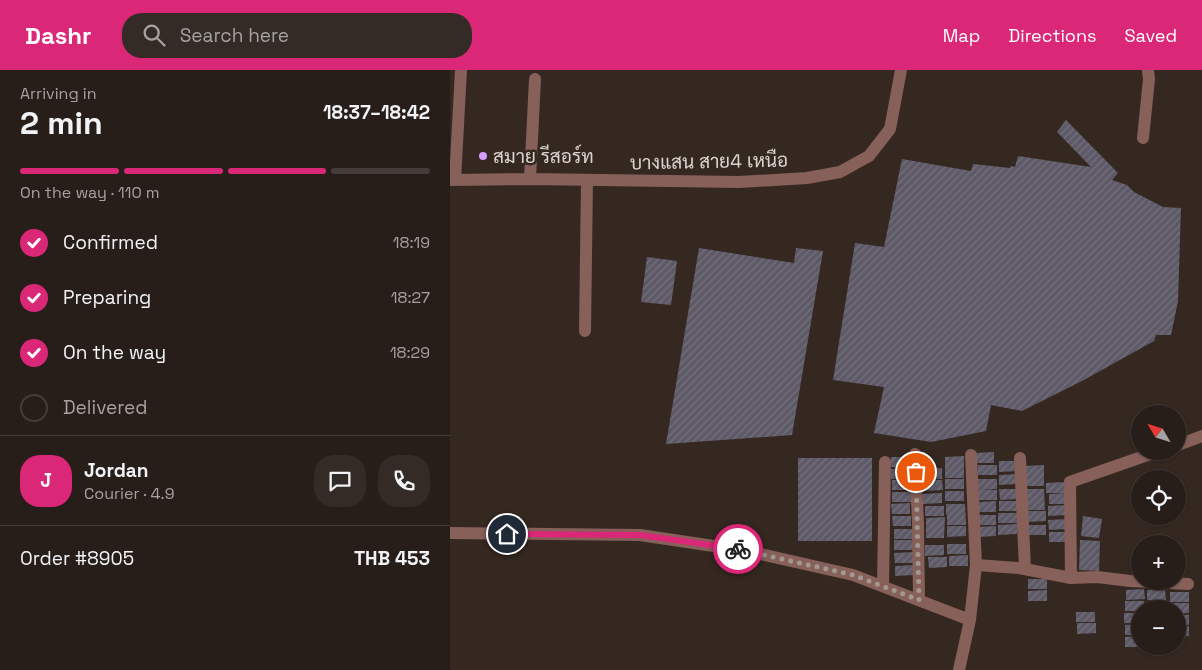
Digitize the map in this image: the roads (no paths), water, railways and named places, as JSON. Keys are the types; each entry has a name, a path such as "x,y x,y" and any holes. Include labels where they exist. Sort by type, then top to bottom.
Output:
{"street":[{"path":"452,180 461,70"},
{"name":"บางแสน สาย4 เหนือ","path":"452,180 530,179 739,182 807,178 840,172 869,156 890,130 901,70"},
{"path":"1143,138 1149,79 1148,70"},
{"path":"530,179 535,79"},
{"path":"585,331 587,180"},
{"path":"1186,442 1202,436"},
{"path":"914,454 918,524 919,600"},
{"path":"959,670 970,620 976,565 972,455"},
{"path":"1020,458 1025,569"},
{"path":"1071,578 1070,482 1133,460"},
{"path":"883,586 886,462"},
{"path":"450,533 640,535 747,551 853,575 970,620"},
{"path":"976,565 1025,569 1071,578 1097,577 1188,584"}],"place":[{"name":"สมาย รีสอร์ท","path":"483,156"}]}
